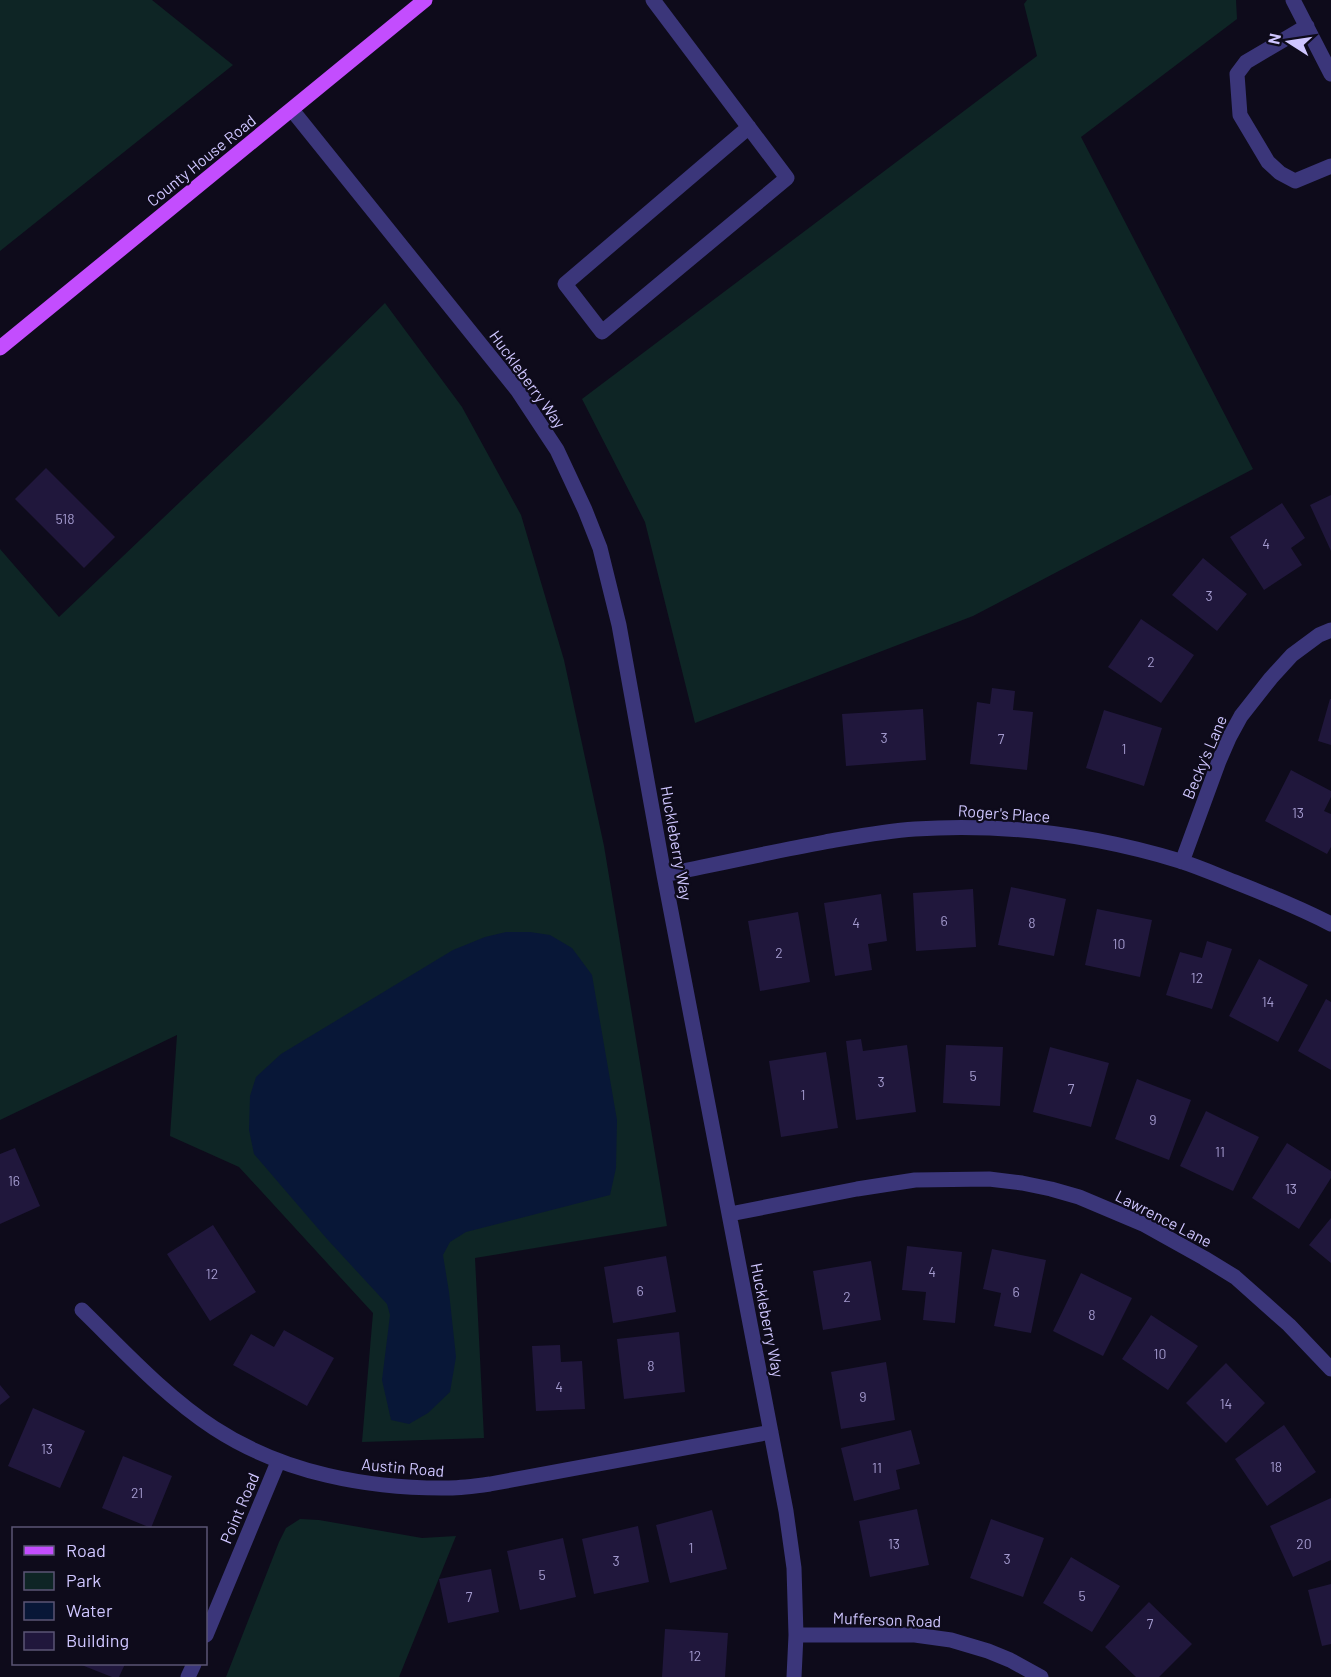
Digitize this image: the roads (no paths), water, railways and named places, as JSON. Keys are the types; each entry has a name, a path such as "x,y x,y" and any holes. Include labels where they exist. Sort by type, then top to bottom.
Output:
{"main road":[{"name":"County House Road","path":"0,348 425,0"}],"street":[{"path":"653,0 749,127 787,178 602,332 565,284 749,127"},
{"path":"1293,0 1331,74"},
{"path":"1307,26 1246,62 1237,74 1240,115 1268,162 1287,177 1295,181 1331,166"},
{"name":"Huckleberry Way","path":"292,110 518,390 557,450 597,539 620,625 664,875 786,1511 794,1568 796,1635 794,1677"},
{"name":"Becky's Lane","path":"1182,862 1219,760 1241,716 1292,655 1331,630"},
{"name":"Roger's Place","path":"664,875 863,835 912,829 980,826 1064,835 1122,845 1182,862 1281,900 1331,924"},
{"name":"Lawrence Lane","path":"729,1214 915,1180 989,1179 1022,1182 1051,1189 1079,1197 1143,1224 1235,1278 1274,1311 1331,1369"},
{"name":"Austin Road","path":"82,1310 153,1380 214,1428 278,1462 354,1481 413,1488 451,1488 490,1484 771,1432"},
{"name":"Point Road","path":"207,1633 278,1462"},
{"name":"Mufferson Road","path":"796,1635 915,1635 951,1640 1010,1660 1041,1677"}],"water":[{"path":"506,932 550,935 572,948 592,975 617,1120 616,1168 610,1195 466,1232 450,1242 443,1255 456,1357 450,1392 428,1413 409,1424 391,1420 382,1380 390,1315 387,1304 254,1154 249,1130 250,1096 256,1077 281,1054 453,950 485,937"}]}
